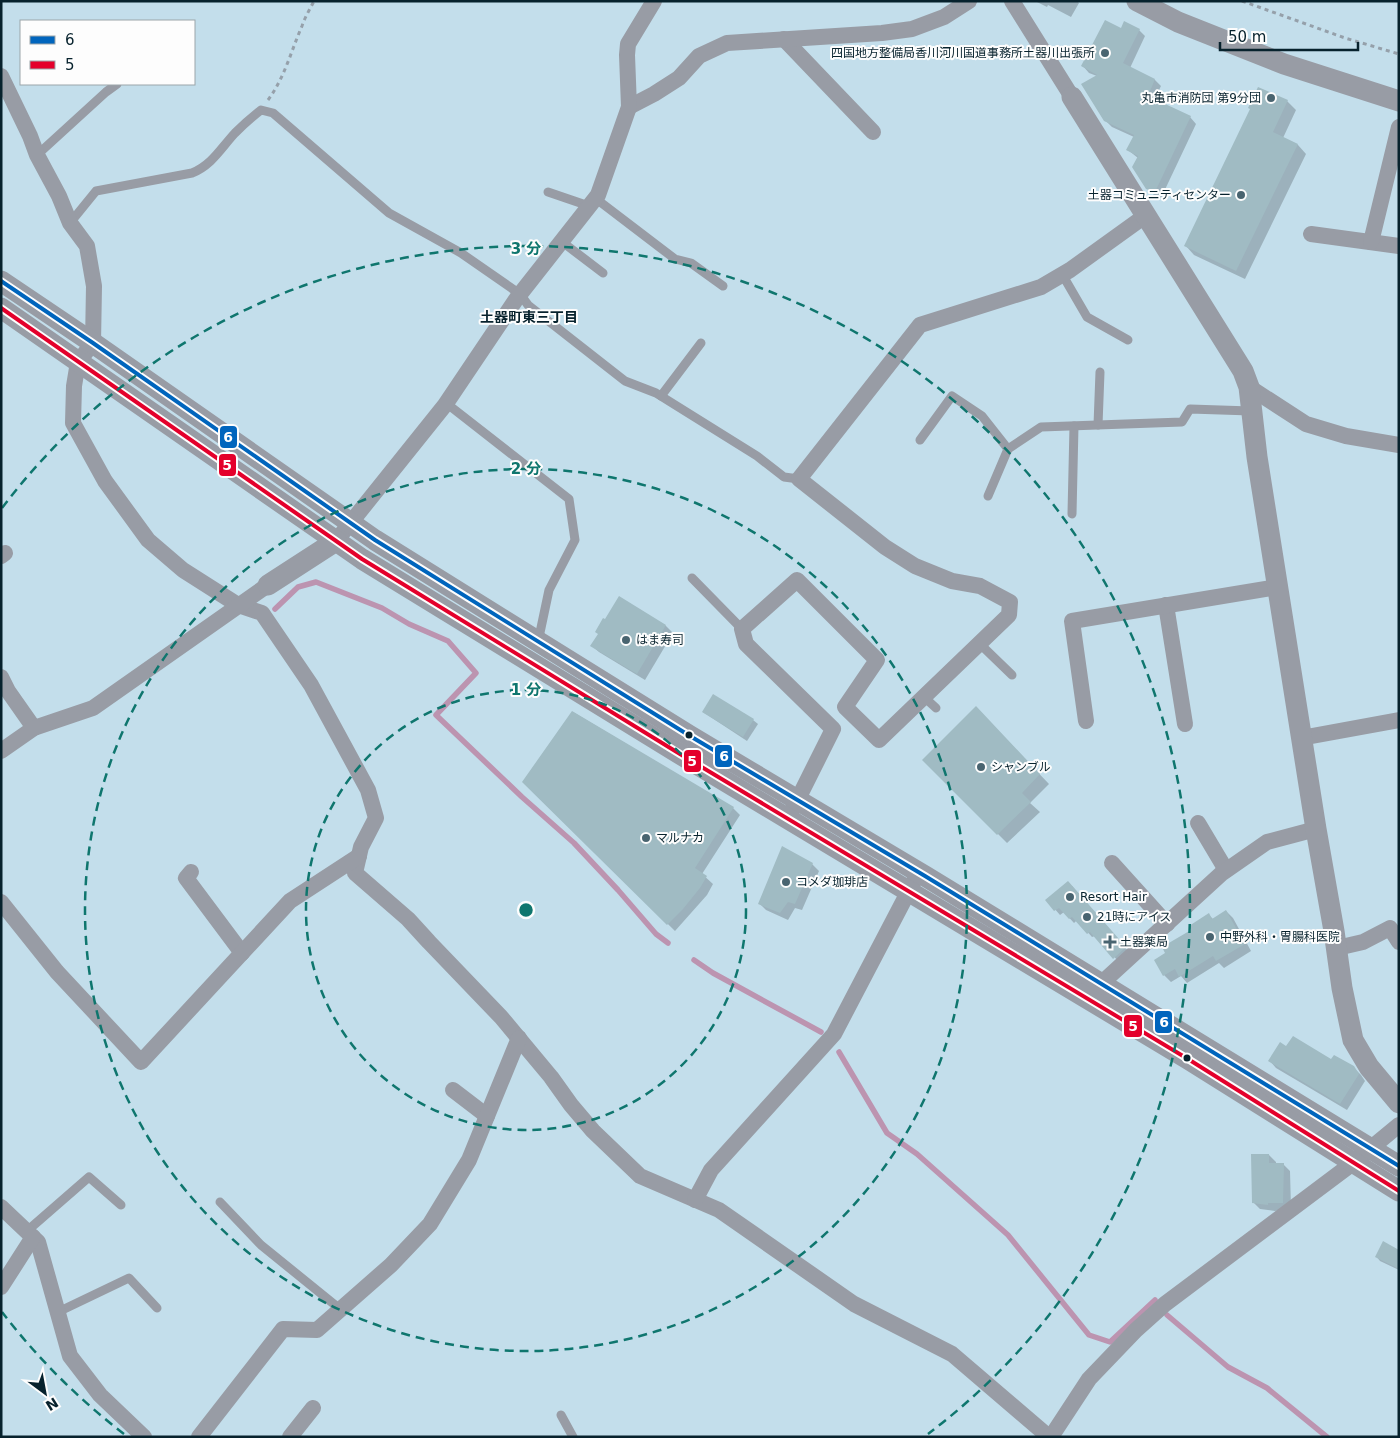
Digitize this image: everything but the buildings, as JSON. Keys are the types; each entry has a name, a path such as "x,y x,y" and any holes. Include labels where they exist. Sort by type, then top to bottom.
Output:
{"street":[{"path":"1,751 34,728 94,708 238,605 336,541 352,523 446,403 520,294 598,195 629,107 626,55 628,44 654,1"},
{"path":"629,107 679,78 699,56 727,43 882,33 912,29 944,17 970,1"},
{"path":"1012,1 1243,371 1249,387 1256,457 1342,988 1353,1040 1369,1067 1399,1103"},
{"path":"1137,1 1178,22 1284,64 1399,102"},
{"path":"784,39 873,132"},
{"path":"1,76 30,136 37,155 59,196 70,223 87,246 94,286 93,342 78,362 74,386 73,423 105,481 148,540 183,570 238,605 262,613 311,685 368,790 376,818 361,847 355,872 408,918 519,1038 593,1131 640,1176 719,1210 854,1304 952,1354 1050,1437 1090,1379 1164,1304 1353,1163 1399,1125"},
{"path":"1371,242 1394,163 1399,127"},
{"path":"844,707 879,740 930,703 980,644 1009,615 1010,602 980,586 952,582 915,566 885,548 799,479 920,326 1041,287 1145,216"},
{"path":"1310,234 1399,246"},
{"path":"1,281 93,342 375,540 538,642 793,809 1093,991 1399,1166"},
{"path":"1,308 336,541 672,749 793,809"},
{"path":"1249,387 1306,424 1346,436 1399,445"},
{"path":"793,809 833,729 844,707 877,660 797,580 742,629 746,644 833,729"},
{"path":"1086,721 1072,621 1277,587"},
{"path":"1166,606 1186,724"},
{"path":"1,677 34,728"},
{"path":"1301,738 1399,720"},
{"path":"1198,823 1226,870"},
{"path":"1093,991 1226,870 1267,842 1316,829"},
{"path":"1,902 56,972 141,1062 290,901 359,856"},
{"path":"1112,863 1167,924"},
{"path":"191,872 186,878 242,953"},
{"path":"696,1200 711,1170 834,1034 914,882"},
{"path":"1337,948 1363,942 1390,928 1399,942"},
{"path":"1093,991 1188,1059 1399,1191"},
{"path":"199,1437 283,1329 317,1330 391,1265 430,1224 469,1160 519,1038"},
{"path":"453,1090 487,1116"},
{"path":"1,1207 38,1242 70,1356 100,1395 144,1437"},
{"path":"1,1287 30,1234"},
{"path":"290,1437 313,1408"}],"lane":[{"path":"37,155 116,85"},
{"path":"70,223 96,191 192,173 202,169 236,132 261,110 272,113 389,213 461,253 520,294 528,305 625,381 661,396 757,456 784,477 799,479"},
{"path":"548,192 592,202 676,259 691,263 723,286"},
{"path":"561,241 602,273"},
{"path":"1062,274 1087,317 1128,340"},
{"path":"661,396 700,344"},
{"path":"1098,425 1100,372"},
{"path":"920,440 952,396 982,416 1008,449"},
{"path":"446,403 569,499 575,540 549,590 538,642"},
{"path":"988,496 1008,449 1041,427 1182,422 1190,409 1252,411"},
{"path":"1072,514 1074,426"},
{"path":"692,578 742,629"},
{"path":"980,644 1012,675"},
{"path":"30,1234 89,1177 121,1205"},
{"path":"220,1202 261,1245 340,1309"},
{"path":"58,1312 129,1278 157,1308"},
{"path":"561,1415 573,1437"}],"path":[{"path":"261,110 276,89 289,62 301,26 314,1"},
{"path":"1242,1 1345,38 1399,54"}],"waterway":[{"path":"275,609 298,587 316,582 382,608 409,624 448,641 476,673 436,715 522,797 574,843 656,934 668,943"},
{"path":"694,960 713,973 821,1032"},
{"path":"839,1052 887,1133 917,1154 1008,1235 1089,1335 1110,1342 1155,1300"},
{"path":"1167,1315 1228,1367 1267,1388 1327,1437"}],"transit line":[{"name":"6","path":"1,281 375,540 690,736 925,876 1399,1166"},
{"name":"5","path":"1,308 362,559 680,754 1188,1059 1399,1191"}],"place":[{"name":"四国地方整備局香川河川国道事務所土器川出張所","path":"1105,53"},
{"name":"丸亀市消防団 第9分団","path":"1271,98"},
{"name":"土器コミュニティセンター","path":"1241,195"},
{"name":"はま寿司","path":"626,640"},
{"name":"シャンブル","path":"981,767"},
{"name":"マルナカ","path":"646,838"},
{"name":"コメダ珈琲店","path":"786,882"},
{"name":"Resort Hair","path":"1070,897"},
{"name":"21時にアイス","path":"1087,917"},
{"name":"中野外科・胃腸科医院","path":"1210,937"},
{"name":"土器薬局","path":"1110,942"}],"district":[{"name":"土器町東三丁目","path":"529,317"}]}
